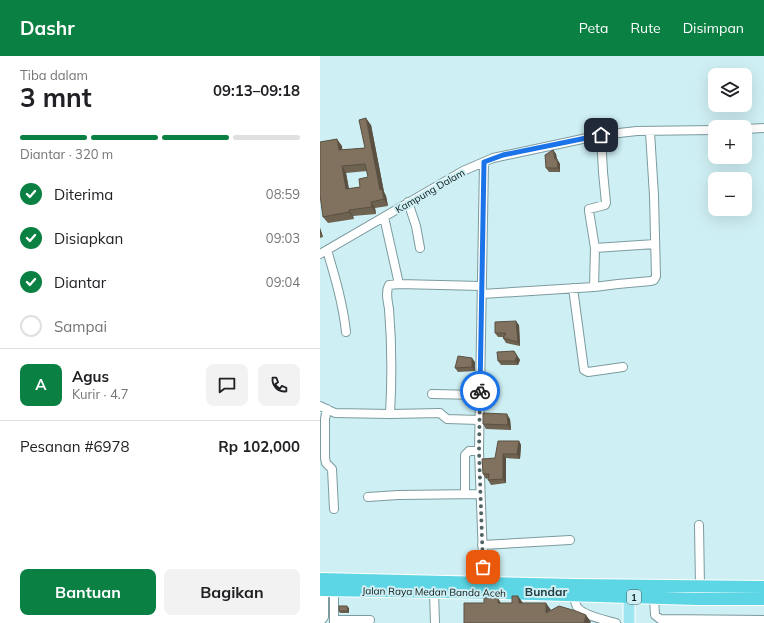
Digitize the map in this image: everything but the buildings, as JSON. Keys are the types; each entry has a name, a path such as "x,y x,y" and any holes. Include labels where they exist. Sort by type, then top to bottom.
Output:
{"highway":[{"name":"Jalan Raya Medan Banda Aceh","path":"325,587 484,583 575,590 629,597 764,599"},
{"name":"Jalan Raya Medan Banda Aceh","path":"325,587 434,592 764,587"}],"main road":[{"path":"629,597 629,623"}],"street":[{"path":"752,129 764,128"},
{"name":"Kampung Dalam","path":"320,254 463,171 503,155 601,135 625,132 708,130"},
{"path":"390,414 392,369 391,331 387,290 389,285 398,284 482,290 594,287 654,280 656,276 654,196 650,132"},
{"path":"594,287 595,248 589,210 605,205 606,202 601,135"},
{"path":"484,162 479,451 484,583"},
{"path":"408,202 416,226 420,248"},
{"path":"384,217 398,284"},
{"path":"595,248 655,244"},
{"path":"327,250 339,289 346,332"},
{"path":"574,288 584,370 588,372 623,367"},
{"path":"432,394 480,395"},
{"path":"323,407 333,412 345,414 440,413 446,419 480,420"},
{"path":"323,407 325,416 325,458 326,462 332,469 334,509"},
{"path":"465,494 465,455 469,451 479,451"},
{"path":"368,496 480,494"},
{"path":"699,525 700,587"},
{"path":"482,545 570,540"},
{"path":"325,587 334,622 370,620"},
{"path":"320,622 324,617 325,587"},
{"path":"575,590 576,607 586,614 616,623"},
{"path":"434,592 435,623"},
{"path":"654,598 655,615 660,619 714,622 764,620"}],"way so far":[{"path":"480,391 479,451 483,567"}],"district":[{"name":"Bundar","path":"546,591"}],"route":[{"path":"480,391 484,162 503,155 601,135"}]}
